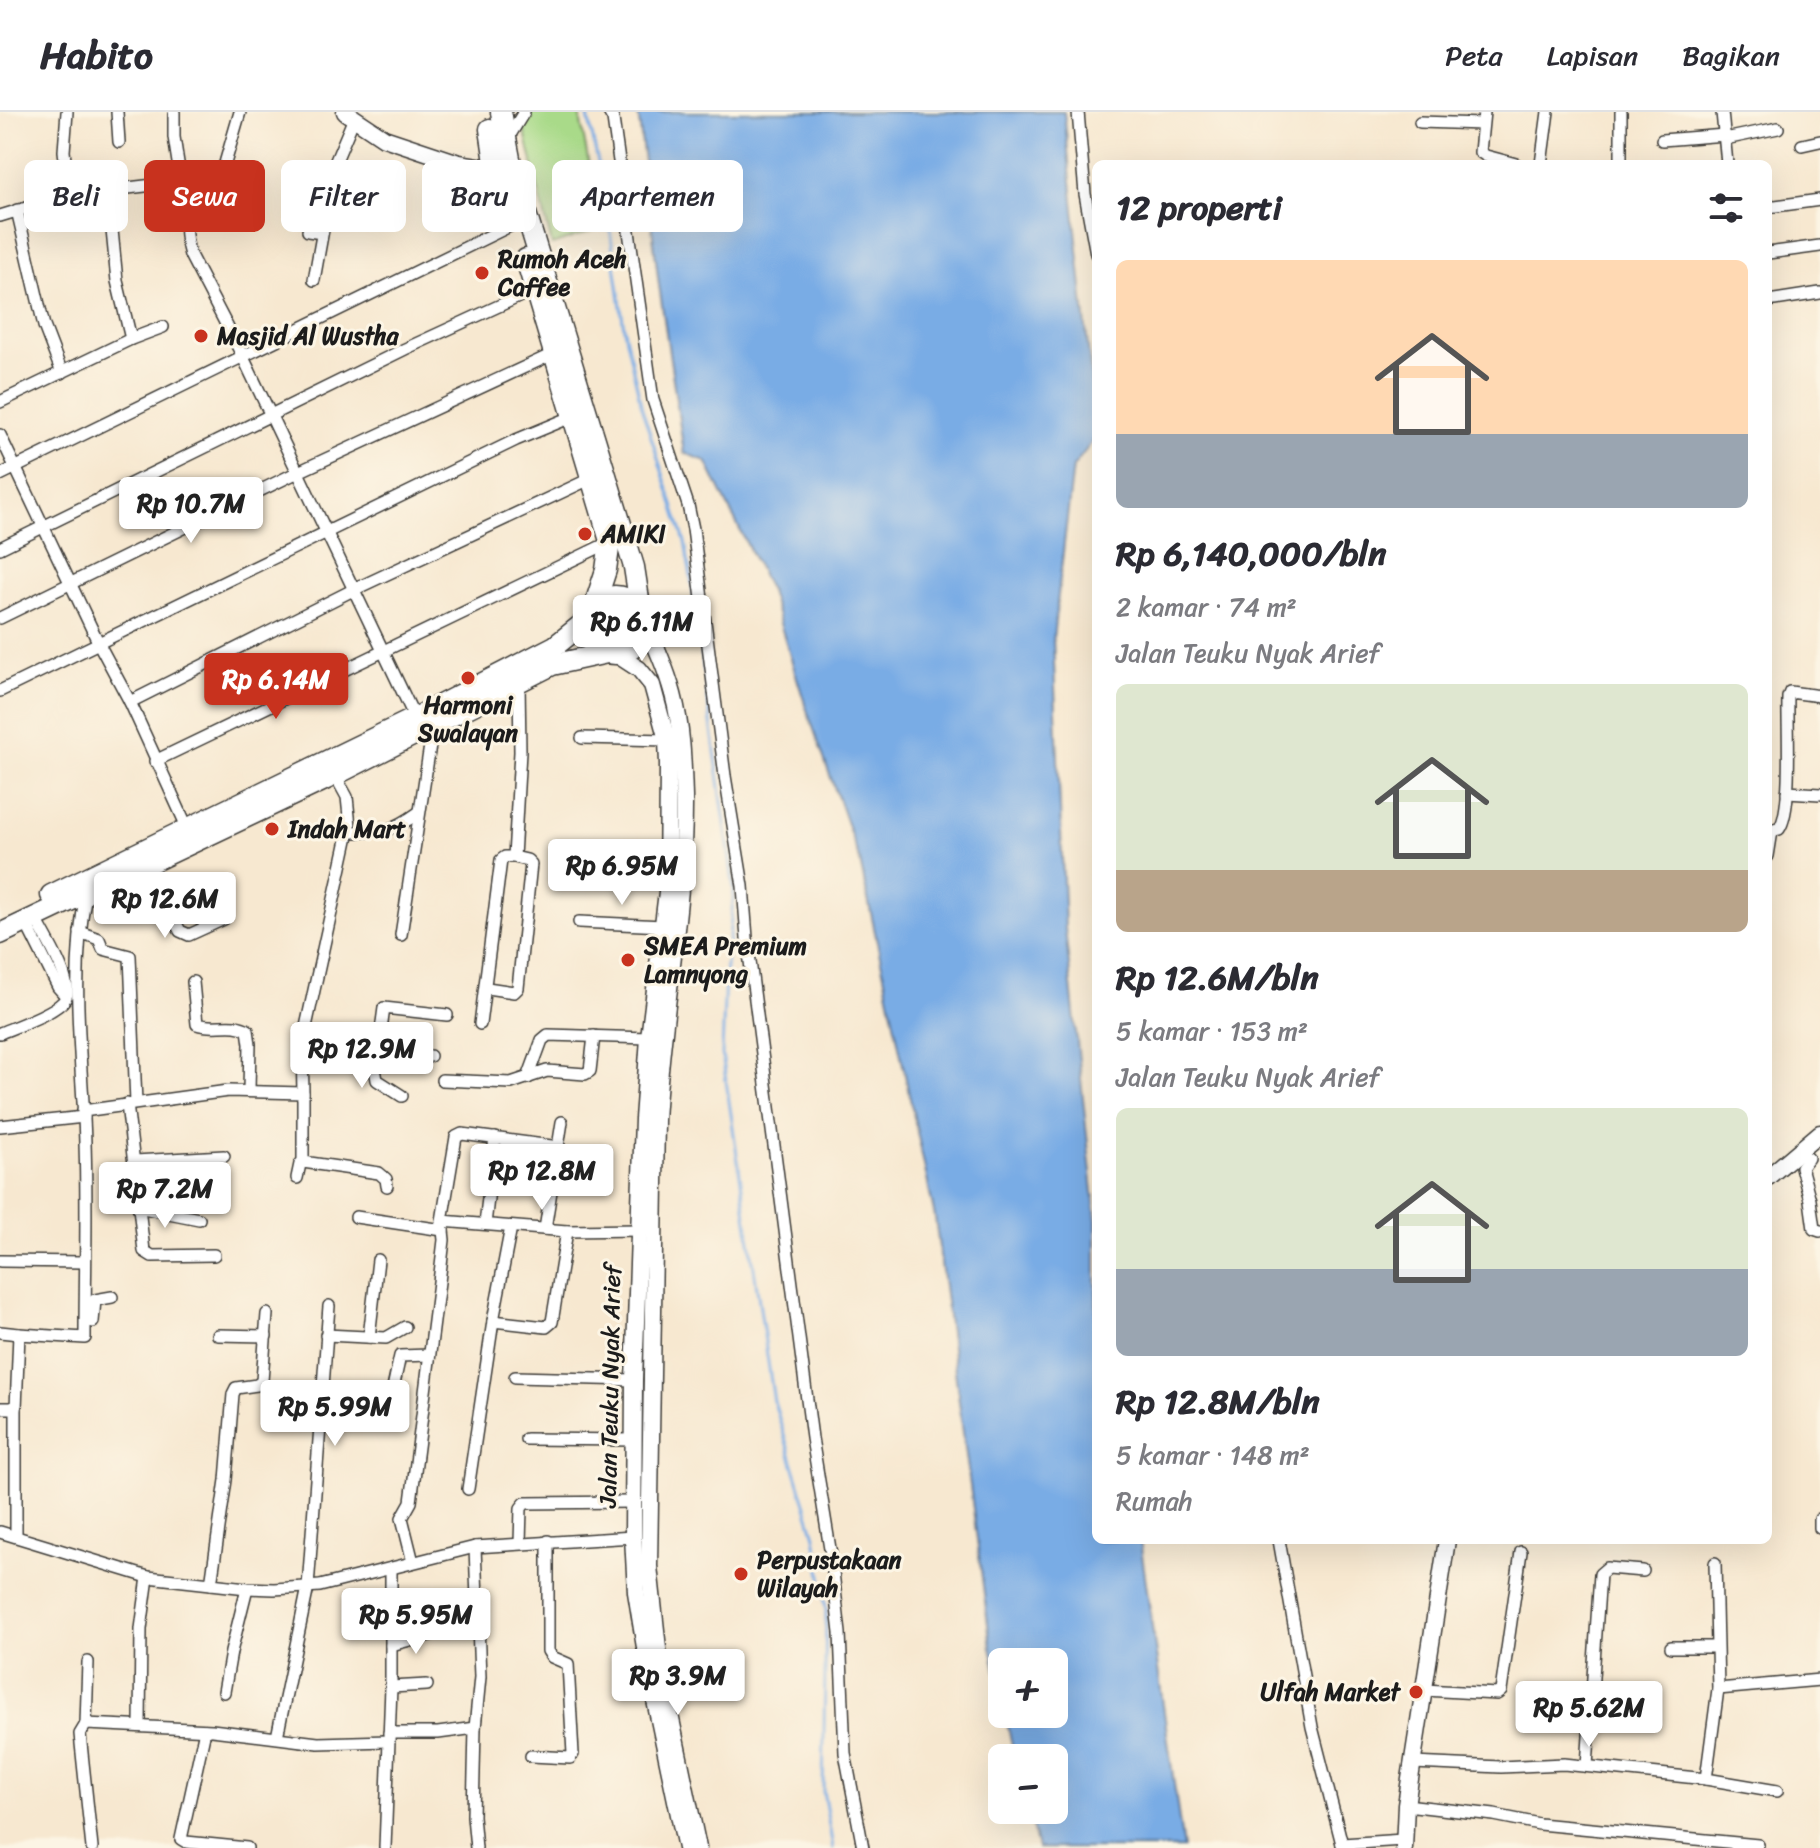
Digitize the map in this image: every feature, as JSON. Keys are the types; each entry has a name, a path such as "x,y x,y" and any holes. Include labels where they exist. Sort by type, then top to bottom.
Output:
{"highway":[{"path":"488,112 495,160"},
{"path":"501,112 555,353 610,541 606,570 586,629 593,644 612,654"},
{"path":"0,919 188,829 552,665 624,653 638,644 643,636 643,616 634,567 541,286 520,232"},
{"path":"0,934 335,775 555,646 608,597 631,600 643,616"}],"main road":[{"path":"349,115 377,135 450,160"},
{"name":"Jalan Teuku Nyak Arief","path":"643,616 673,694 683,773 683,856 678,924 650,1119 640,1230 634,1380 633,1537 636,1592 649,1672 686,1848"},
{"name":"Jalan Teuku Nyak Arief","path":"612,654 639,669 652,685 667,740 668,857 649,1038 649,1566 660,1667 698,1848"},
{"path":"1772,1175 1809,1156 1820,1133"},
{"path":"1401,1842 1446,1544"}],"street":[{"path":"65,160 67,112"},
{"path":"117,112 119,142"},
{"path":"174,112 178,160"},
{"path":"226,160 240,112"},
{"path":"506,142 524,112"},
{"path":"609,112 622,170 653,400 688,505 701,578 812,1438 831,1555 840,1633 845,1753 863,1848"},
{"path":"1078,112 1085,194 1092,232"},
{"path":"1542,160 1548,112"},
{"path":"1621,112 1621,160"},
{"path":"1722,112 1727,160"},
{"path":"314,280 337,155 349,115"},
{"path":"1420,122 1483,118 1480,152 1504,160"},
{"path":"1662,140 1725,137 1778,128"},
{"path":"1802,145 1820,141"},
{"path":"1772,206 1820,200"},
{"path":"0,216 24,208"},
{"path":"17,210 44,326 62,373"},
{"path":"112,232 117,281 131,339"},
{"path":"188,232 188,247 296,473 382,650 424,722 418,813 401,935"},
{"path":"315,232 322,233"},
{"path":"0,475 497,232"},
{"path":"1772,252 1820,246"},
{"path":"0,548 541,286"},
{"path":"1772,300 1820,293"},
{"path":"0,402 131,339 163,327"},
{"path":"0,618 296,473 555,353"},
{"path":"0,691 516,440 574,416"},
{"path":"0,435 188,829"},
{"path":"130,702 353,590 592,478"},
{"path":"155,761 610,541"},
{"path":"514,857 520,752 519,682"},
{"path":"1772,831 1779,829 1783,823 1787,792 1788,697 1790,692 1820,696"},
{"path":"582,738 667,740"},
{"path":"297,1178 303,1162 302,1045 349,832 347,797 335,775"},
{"path":"1787,792 1820,794"},
{"path":"349,832 379,832 397,828 418,813"},
{"path":"586,854 668,857"},
{"path":"480,1024 501,860 514,857 527,860 531,864 518,988 514,992 487,988"},
{"path":"146,865 184,935 224,919"},
{"path":"85,1338 84,1114 79,1033 80,932 86,894"},
{"path":"0,1033 38,1017 61,1003 66,996 67,984 61,969 30,919"},
{"path":"579,922 663,926"},
{"path":"80,932 99,939 103,949 130,956 132,1103 138,1207 144,1251 146,1254 214,1255"},
{"path":"193,982 197,1024 205,1027 241,1026 248,1030 249,1090"},
{"path":"402,1096 377,1080 375,1051 384,1008 447,1015"},
{"path":"442,1080 511,1083 547,1071 585,1074 590,1071 594,1036"},
{"path":"528,1078 544,1037 649,1038"},
{"path":"302,1045 430,1056"},
{"path":"0,1126 84,1114 132,1103 249,1090 303,1093"},
{"path":"545,1229 562,1122"},
{"path":"413,1562 402,1518 411,1502 456,1137 462,1134 559,1147"},
{"path":"485,1224 495,1138"},
{"path":"135,1161 224,1156"},
{"path":"1809,1156 1801,1167 1815,1200 1814,1229 1820,1231"},
{"path":"303,1162 379,1173 386,1179 387,1186"},
{"path":"138,1207 199,1219"},
{"path":"356,1217 443,1226 485,1224 567,1231 640,1230"},
{"path":"468,1489 493,1321 511,1227"},
{"path":"493,1321 546,1327 552,1322 567,1231"},
{"path":"369,1337 378,1260"},
{"path":"0,1261 85,1262"},
{"path":"0,1332 85,1338 92,1334 95,1300 112,1297"},
{"path":"277,1737 308,1587 329,1306"},
{"path":"211,1584 226,1480 233,1394 236,1388 257,1385 262,1381 267,1314"},
{"path":"326,1335 390,1338 405,1327"},
{"path":"16,1535 19,1334"},
{"path":"218,1335 266,1336"},
{"path":"390,1402 400,1356 429,1355"},
{"path":"515,1377 634,1380"},
{"path":"0,1408 16,1408"},
{"path":"526,1439 634,1440"},
{"path":"520,1543 521,1508 525,1503 633,1502"},
{"path":"1820,1519 1820,1528"},
{"path":"0,1532 148,1577 247,1588 308,1587 475,1547 633,1537"},
{"path":"531,1756 570,1758 573,1754 568,1664 552,1657 548,1651 548,1541"},
{"path":"1280,1544 1310,1716 1342,1846 1360,1842 1401,1842"},
{"path":"475,1547 480,1680 475,1728 473,1816 476,1848"},
{"path":"1424,1690 1497,1694 1501,1691 1521,1552"},
{"path":"1706,1779 1718,1689 1715,1563"},
{"path":"1587,1766 1600,1574 1607,1568 1643,1571"},
{"path":"385,1848 391,1687 391,1569"},
{"path":"140,1725 141,1629 148,1577"},
{"path":"224,1692 247,1588"},
{"path":"391,1645 433,1634"},
{"path":"1671,1647 1716,1647"},
{"path":"88,1662 86,1724 80,1734 92,1848"},
{"path":"1718,1689 1820,1680"},
{"path":"391,1687 427,1685"},
{"path":"86,1724 205,1730 318,1743 475,1728"},
{"path":"205,1730 181,1839 247,1848"},
{"path":"1413,1763 1501,1767 1587,1766 1706,1779 1777,1791"},
{"path":"1406,1805 1494,1815 1539,1824 1758,1845"}],"green space":[{"path":"520,112 579,112 588,160 552,160 552,232 589,232 552,245 536,178 536,160 532,160"}],"water":[{"path":"638,112 1064,112 1092,387 1092,442 1073,467 1053,638 1065,928 1092,1182 1092,1544 1141,1544 1183,1848 1038,1848 1031,1824 1068,1824 1068,1744 1012,1744 1008,1728 1068,1728 1068,1648 991,1648 935,1217 860,861 806,707 770,591 706,461 684,453 653,232 743,232 743,160 644,160"}],"waterway":[{"path":"587,112 605,194 625,335 642,409 685,542 691,577 734,890 725,975 722,1054 774,1402 815,1536 826,1609 823,1791 833,1848"}],"place":[{"name":"Rumoh Aceh Caffee","path":"482,273"},
{"name":"Masjid Al Wustha","path":"201,336"},
{"name":"AMIKI","path":"585,534"},
{"name":"Harmoni Swalayan","path":"468,678"},
{"name":"Indah Mart","path":"272,829"},
{"name":"SMEA Premium Lamnyong","path":"628,960"},
{"name":"Perpustakaan Wilayah","path":"741,1574"},
{"name":"Ulfah Market","path":"1416,1692"}]}
